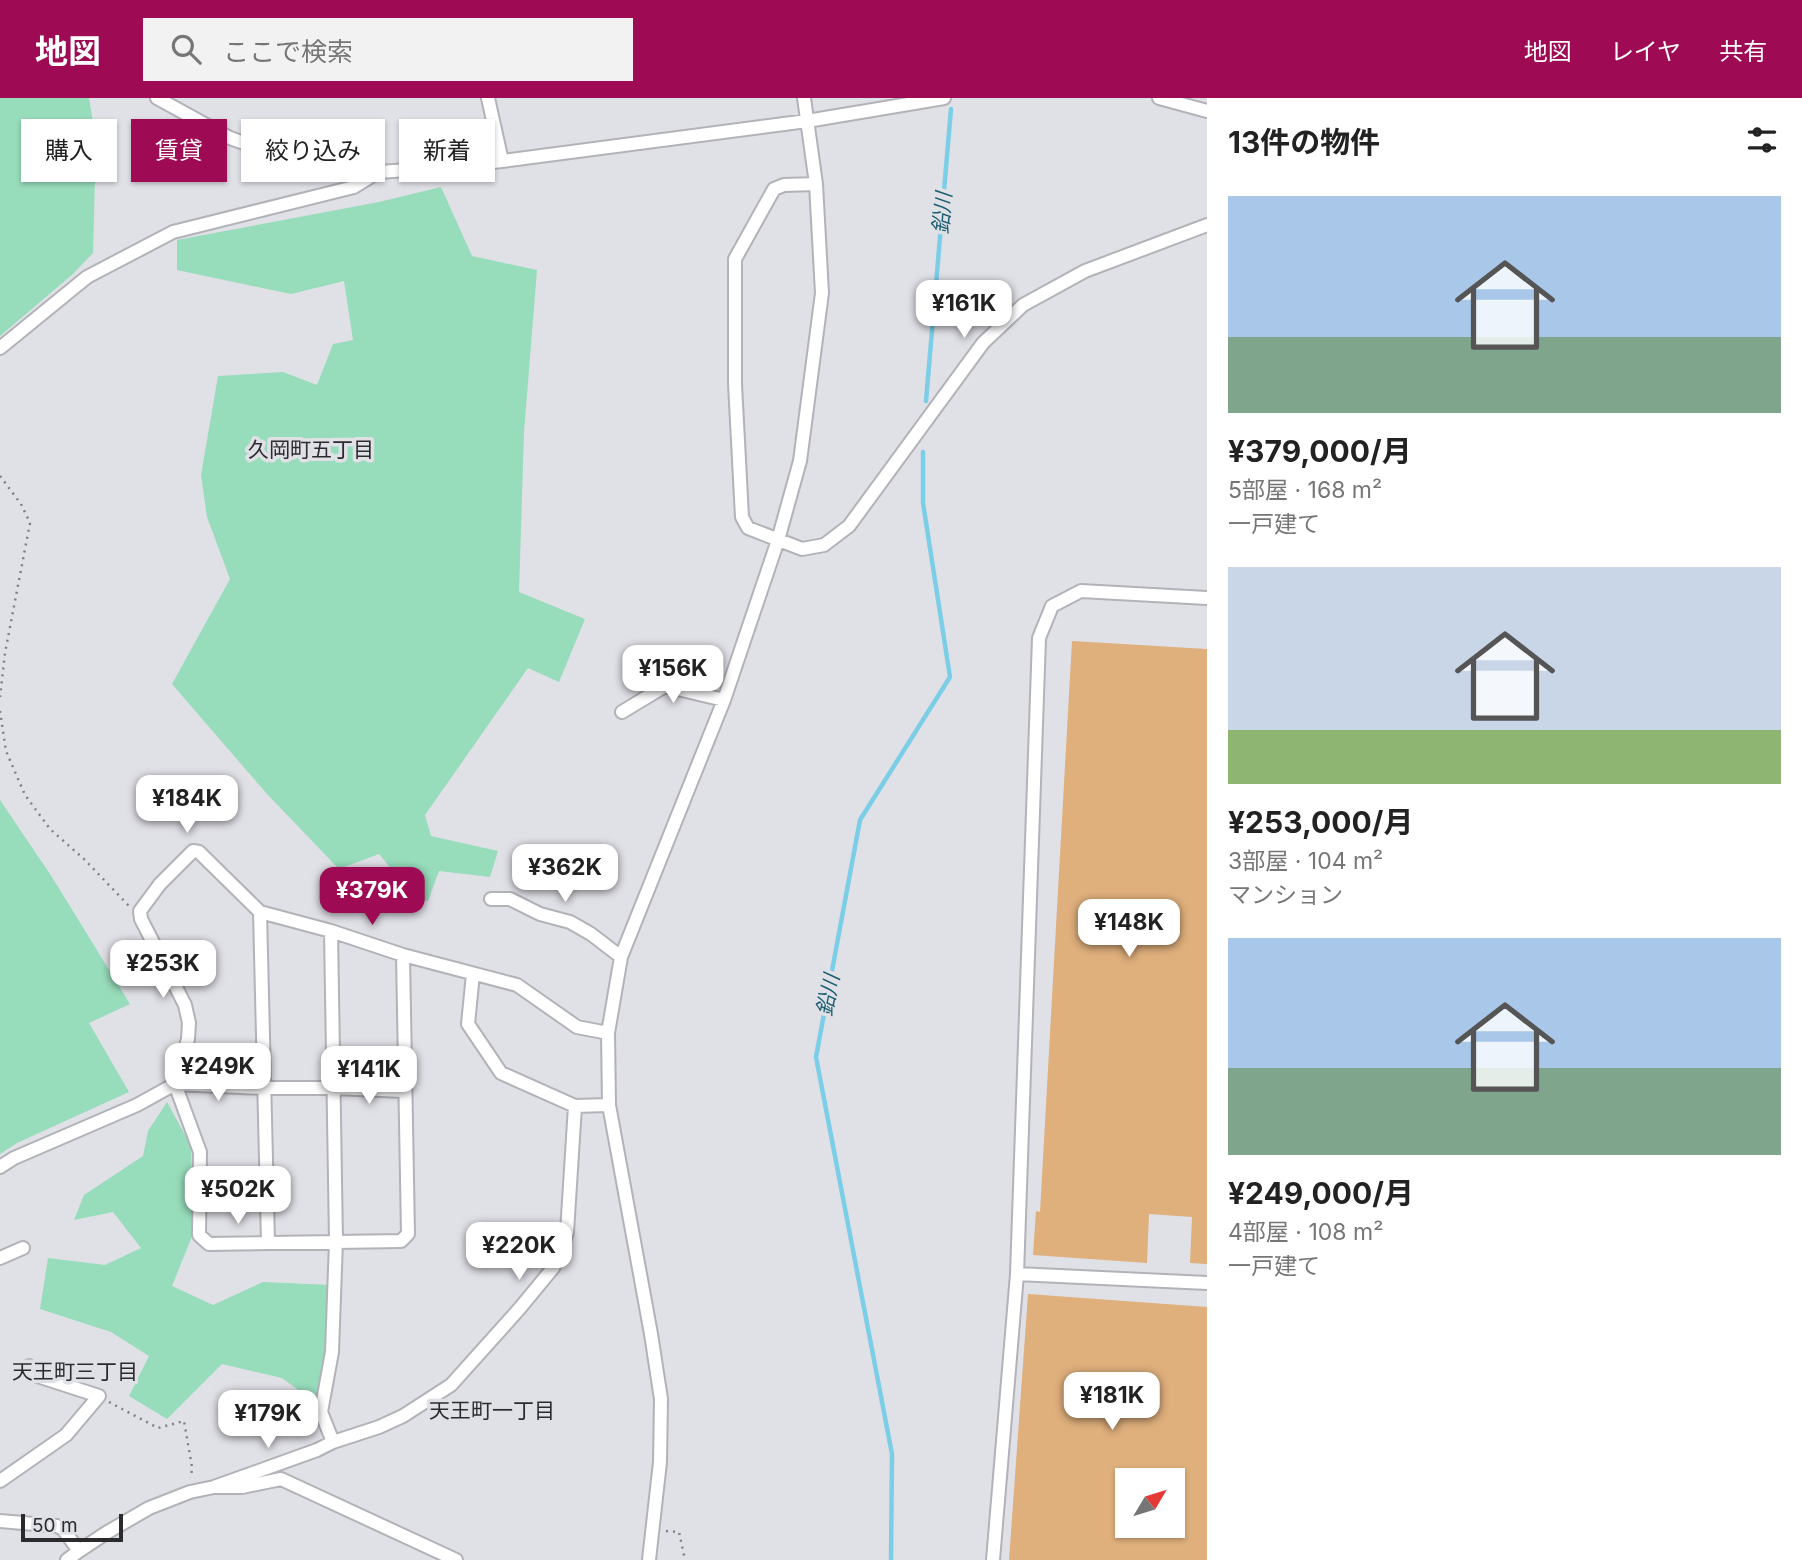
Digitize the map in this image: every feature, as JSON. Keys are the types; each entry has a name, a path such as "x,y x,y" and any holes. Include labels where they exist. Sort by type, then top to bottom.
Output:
{"street":[{"path":"157,98 241,142"},
{"path":"488,98 502,161"},
{"path":"649,1560 660,1462 660,1399 651,1334 609,1105 608,1033 621,957 724,700 778,540 800,461 822,293 816,184 804,98"},
{"path":"385,171 502,161 807,121 944,98"},
{"path":"1159,98 1207,111"},
{"path":"0,348 88,277 173,232 354,187 362,182"},
{"path":"816,184 784,185 775,190 735,259 735,384 742,517 748,528 802,549 824,545 849,526 983,343 1023,305 1086,271 1207,225"},
{"path":"993,1560 1017,1274 1039,638 1052,606 1081,591 1207,598"},
{"path":"622,712 665,685 724,700"},
{"path":"403,955 408,1234 401,1241 209,1244 199,1235 200,1152 175,1084 188,1039 189,1023 184,1005 141,919 140,911 160,884 193,851 199,852 260,912 331,931 403,955 517,985 577,1027 608,1033"},
{"path":"491,899 510,899 540,914 570,922 621,957"},
{"path":"260,912 268,1242"},
{"path":"331,931 335,1241 332,1352 321,1412 333,1442"},
{"path":"473,974 468,1024 501,1073 575,1106 609,1105"},
{"path":"0,1167 137,1105 175,1084 404,1091"},
{"path":"66,1560 149,1508 379,1427 404,1416 451,1385 520,1308 552,1268 561,1250 567,1232 575,1106"},
{"path":"0,1258 23,1248"},
{"path":"1017,1274 1207,1283"},
{"path":"0,1481 66,1435 99,1396 28,1373 29,1366"},
{"path":"214,1487 242,1487 281,1479 454,1559"},
{"path":"0,1521 57,1526 63,1529 79,1551"}],"path":[{"path":"0,476 21,504 30,523 5,653 0,697"},
{"path":"0,711 6,751 25,795 50,829 84,859 141,919"},
{"path":"99,1396 158,1428 184,1421 192,1467 190,1492"},
{"path":"652,1530 679,1532 685,1560"}],"green space":[{"path":"0,98 89,98 92,119 21,119 21,182 95,182 93,253 73,274 0,336"},
{"path":"441,187 472,256 537,270 524,432 519,592 585,619 559,682 528,668 425,815 431,836 498,851 490,877 439,871 428,901 398,897 398,877 379,854 339,869 267,794 172,684 230,579 207,517 201,475 218,376 283,372 317,385 333,344 353,340 344,281 291,294 177,270 177,240 379,202"},
{"path":"0,800 52,877 130,1004 89,1023 129,1092 17,1143 0,1154"},
{"path":"167,1102 191,1146 193,1234 172,1286 213,1305 263,1282 330,1285 329,1354 316,1403 282,1378 222,1364 167,1419 129,1396 149,1356 111,1332 40,1309 48,1258 105,1265 141,1248 113,1212 74,1220 84,1195 143,1156 148,1131"}],"building":[{"path":"1072,641 1207,649 1207,1264 1190,1263 1192,1217 1149,1214 1147,1263 1033,1255 1036,1211 1040,1212"},
{"path":"1028,1294 1207,1307 1207,1560 1009,1560"}],"waterway":[{"name":"鉛川","path":"926,401 951,109"},
{"name":"鉛川","path":"891,1560 892,1454 816,1057 860,820 950,677 923,503 923,452"}],"district":[{"name":"久岡町五丁目","path":"311,449"},
{"name":"天王町三丁目","path":"75,1371"},
{"name":"天王町一丁目","path":"492,1410"}]}
